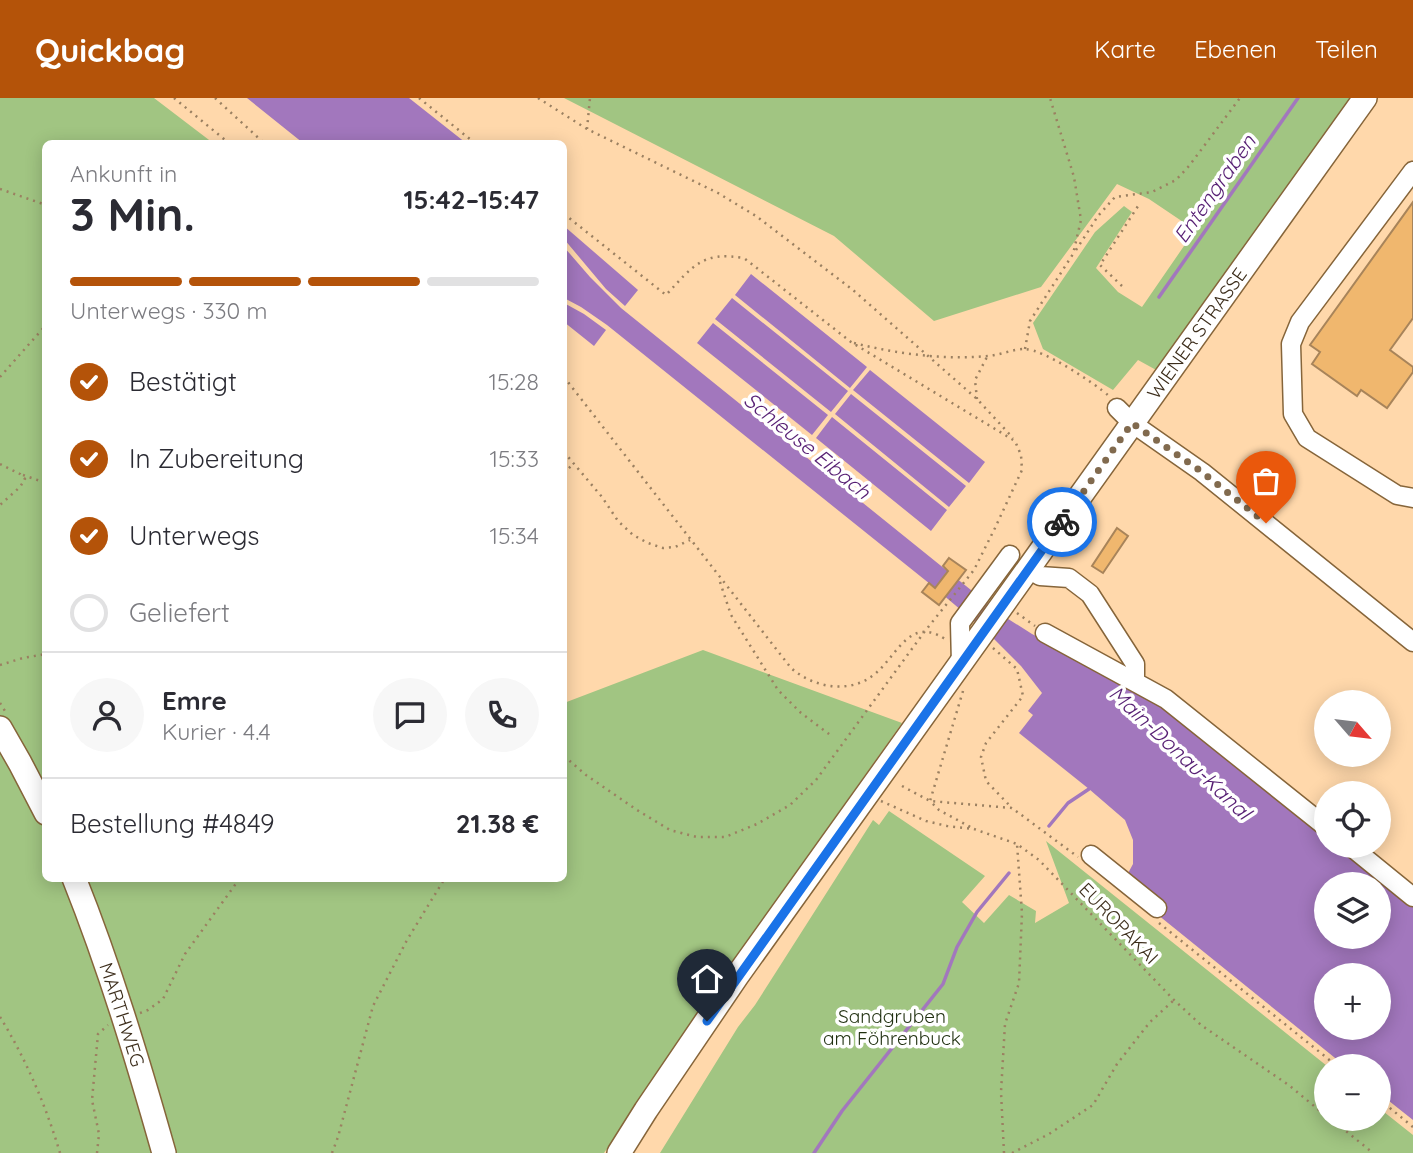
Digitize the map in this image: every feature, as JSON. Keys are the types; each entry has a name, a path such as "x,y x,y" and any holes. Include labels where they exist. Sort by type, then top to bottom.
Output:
{"main road":[{"name":"WIENER STRASSE","path":"620,1153 737,976 961,664 983,641 1008,606 1019,562 1125,416 1365,98"},
{"path":"0,728 42,805"},
{"name":"MARTHWEG","path":"75,882 123,1018 164,1153"}],"street":[{"path":"1413,171 1300,322 1291,344 1293,414 1307,438 1396,495 1413,498"},
{"path":"1125,416 1202,472 1413,642"},
{"path":"961,664 960,623 990,583 1019,562 1040,576 1069,578 1090,594 1135,664 1135,682"},
{"path":"1045,633 1166,699 1314,817"},
{"path":"1086,857 1156,914"},
{"path":"1365,858 1413,897"}],"path":[{"path":"174,98 225,140"},
{"path":"215,98 261,140"},
{"path":"419,98 471,140"},
{"path":"538,98 587,129 718,193 756,216 853,290 977,400 1015,441 1021,455 1022,470 974,570 937,615 816,780 790,804 757,824 725,837 698,837 670,830 586,775 567,759"},
{"path":"587,129 590,98"},
{"path":"1050,98 1074,177 1081,220 1073,254"},
{"path":"1025,349 1030,321 1098,216 1115,197 1152,192 1176,180 1240,98"},
{"path":"0,189 42,204"},
{"path":"1122,286 1100,265 1140,203"},
{"path":"567,216 666,295 687,272 708,258 725,255 744,258 851,342 1015,441"},
{"path":"0,377 42,330"},
{"path":"851,342 927,356 988,356 1025,349 1039,352 1069,368 1107,394 1125,416"},
{"path":"977,400 975,380 988,356"},
{"path":"567,381 790,668 801,677 822,686 842,687 859,683 875,674 904,641 915,634 925,631 944,637 967,674 930,801"},
{"path":"567,456 602,497 618,521 633,535 663,548 675,547 690,540"},
{"path":"0,464 42,482"},
{"path":"567,470 573,464"},
{"path":"0,505 20,487 25,479 20,474"},
{"path":"719,577 732,615 778,690 801,713 834,737"},
{"path":"1008,606 1045,633"},
{"path":"983,641 1017,669 1023,696 986,743 981,757 986,782 1012,807 1086,857"},
{"path":"0,665 23,657 42,655"},
{"path":"902,786 974,829"},
{"name":"EUROPAKAI","path":"868,794 926,821 974,829 1017,844 1039,860 1201,1025 1314,1106"},
{"path":"930,801 1012,807"},
{"path":"1004,1153 1001,1092 1005,1024 1019,983 1022,913 1017,844"},
{"path":"97,1153 99,1134 92,1100 98,1034 111,1023 148,1010 163,999 186,954 237,882"},
{"path":"332,1153 373,1006 407,940 442,882"},
{"path":"1156,914 1323,1054"},
{"path":"1012,1153 1049,1134 1093,1105 1116,1063 1174,1000"},
{"path":"0,1017 48,1115 60,1153"},
{"path":"1391,1109 1413,1127"},
{"name":"EUROPAKAI","path":"1346,1131 1373,1153"}],"green space":[{"path":"0,98 154,98 209,140 42,140 42,882 567,882 567,702 703,650 902,723 727,970 604,1153 0,1153"},
{"path":"564,98 1352,98 1158,371 1138,360 1113,390 1043,349 1033,323 1095,232 1124,206 1132,212 1096,268 1118,292 1142,307 1195,230 1149,199 1117,184 1041,287 934,321 834,236"},
{"name":"Sandgruben am Föhrenbuck","path":"889,811 985,876 962,902 984,923 1009,895 1036,911 1035,923 1069,903 1046,841 1314,1056 1314,1131 1391,1131 1391,1118 1413,1135 1413,1153 660,1153 738,1027 755,1005 873,820 879,825"}],"water":[{"path":"247,98 409,98 462,140 299,140"},
{"path":"567,229 638,290 625,306 606,289 567,243"},
{"name":"Main-Donau-Kanal","path":"567,250 621,308 1002,615 1032,634 1160,701 1314,824 1314,858 1356,858 1373,872 1314,872 1314,949 1391,949 1391,886 1413,904 1413,1120 1391,1103 1391,1054 1330,1054 1116,881 1126,877 1133,864 1133,840 1125,820 1019,733 1033,715 1028,711 1042,693 1021,666 988,633 607,325 567,300"},
{"path":"751,274 867,367 850,388 735,295"},
{"path":"732,298 848,391 831,412 715,319"},
{"path":"567,305 606,330 594,346 567,324"},
{"path":"713,323 828,415 812,435 697,343"},
{"path":"870,370 985,462 969,483 853,390"},
{"path":"851,394 966,486 949,507 835,414"},
{"path":"832,417 947,510 931,531 816,438"}],"building":[{"path":"1413,202 1413,318 1390,350 1413,367 1413,372 1387,408 1361,390 1357,396 1312,364 1320,352 1310,345"},
{"path":"1117,528 1128,536 1103,573 1092,566"},
{"path":"949,558 966,570 939,605 922,592 929,583 935,588 948,571 943,566"}],"waterway":[{"name":"Entengraben","path":"1159,297 1298,98"},
{"name":"Entengraben","path":"1049,826 1068,803 1089,789"},
{"name":"Entengraben","path":"814,1153 842,1111 943,984 957,947 977,912 1009,873"}],"way so far":[{"path":"1062,522 1132,423 1202,472 1266,523"}],"route":[{"path":"707,1021 1062,522"}],"water label":[{"name":"Schleuse Eibach","path":"807,446"}]}
